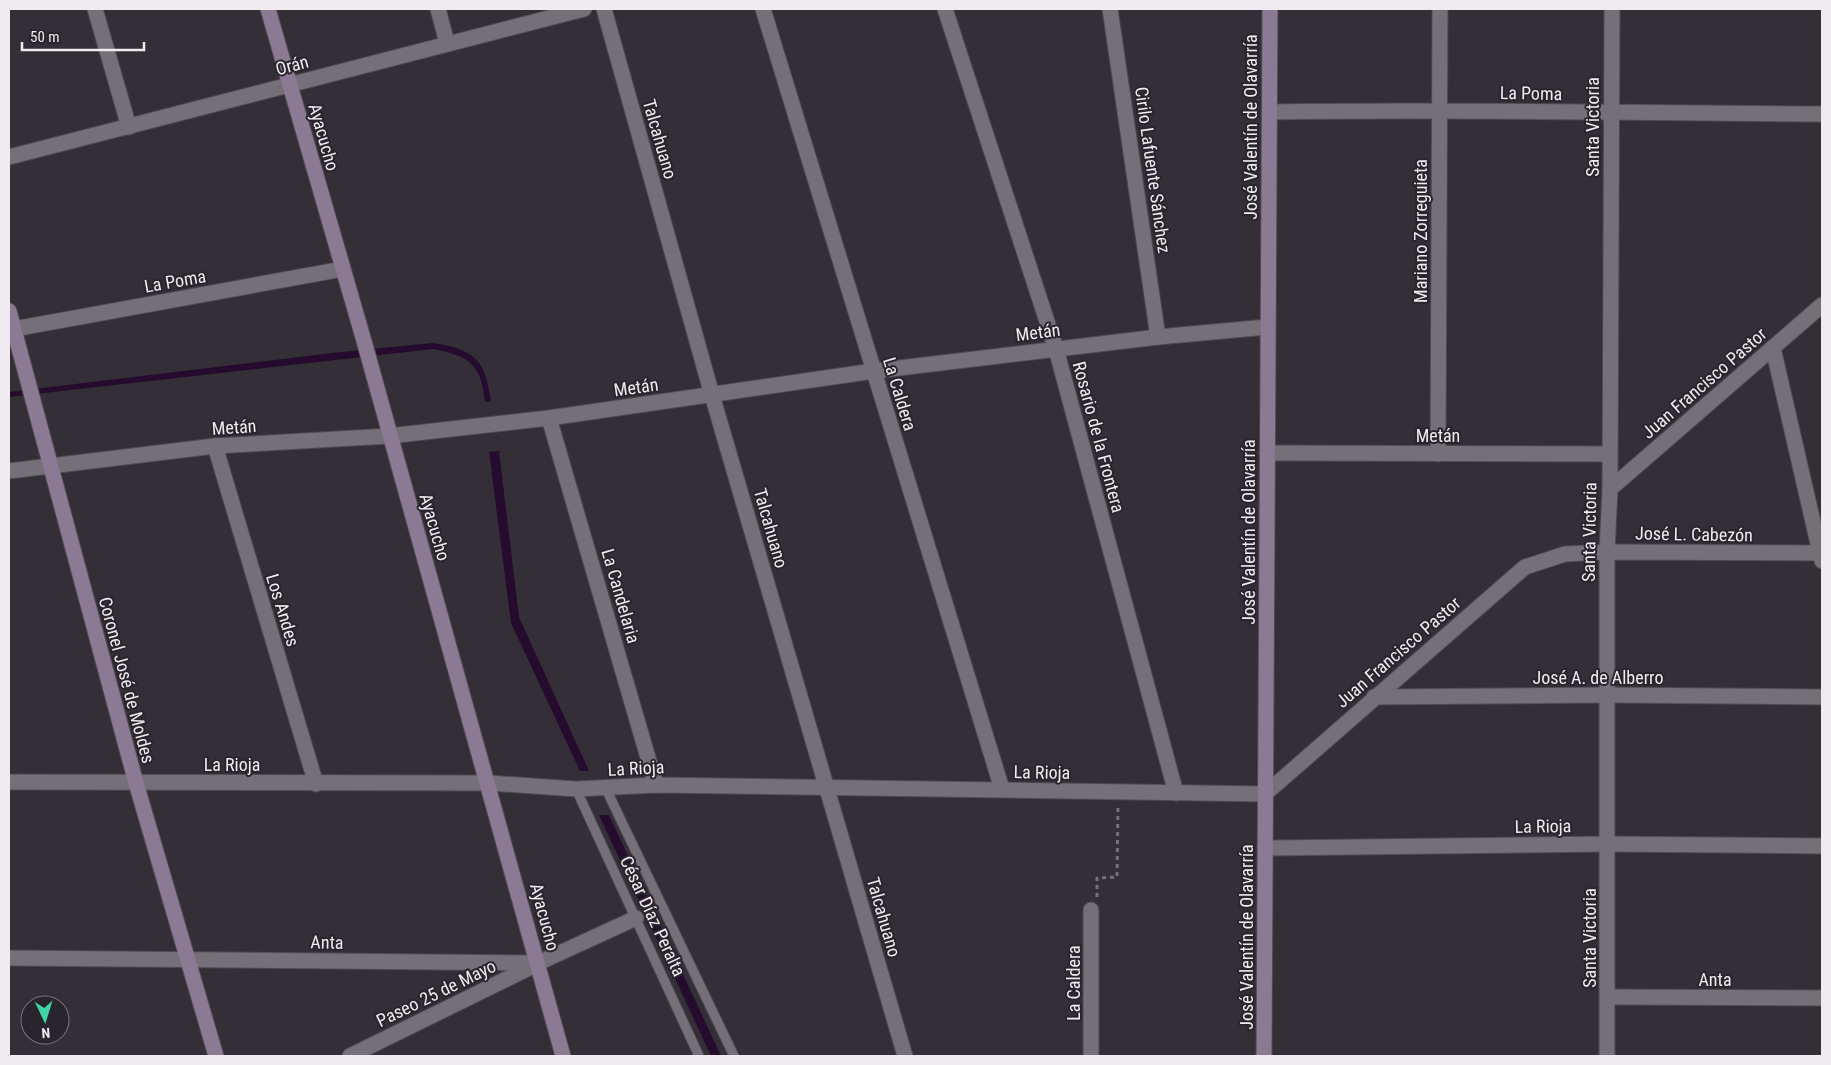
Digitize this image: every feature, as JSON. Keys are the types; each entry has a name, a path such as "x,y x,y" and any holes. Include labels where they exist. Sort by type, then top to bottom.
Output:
{"street":[{"path":"96,9 129,128"},
{"name":"Ayacucho","path":"268,9 370,362 389,436 488,783 563,1056"},
{"path":"438,9 447,43"},
{"name":"Orán","path":"9,157 129,128 447,43 584,9"},
{"name":"Talcahuano","path":"604,9 712,395 906,1056"},
{"name":"La Caldera","path":"763,9 1002,790"},
{"name":"Rosario de la Frontera","path":"945,9 1056,349 1176,793"},
{"name":"Cirilo Lafuente Sánchez","path":"1110,9 1158,337"},
{"name":"José Valentín de Olavarría","path":"1264,1056 1270,9"},
{"name":"Mariano Zorreguieta","path":"1438,454 1440,9"},
{"name":"Santa Victoria","path":"1607,1056 1607,552 1610,489 1612,9"},
{"name":"La Poma","path":"1270,112 1439,110 1822,114"},
{"name":"La Poma","path":"14,329 343,269"},
{"name":"Juan Francisco Pastor","path":"1610,489 1822,305"},
{"name":"Coronel José de Moldes","path":"9,311 136,783 216,1056"},
{"name":"Metán","path":"9,471 215,446 389,436 549,418 874,371 1158,337 1267,327"},
{"path":"1773,348 1822,556"},
{"name":"La Candelaria","path":"549,418 656,785"},
{"name":"Los Andes","path":"215,446 316,784"},
{"name":"Metán","path":"1268,453 1609,454"},
{"name":"José L. Cabezón","path":"1565,554 1607,552 1822,556"},
{"name":"Juan Francisco Pastor","path":"1265,794 1525,567 1565,554"},
{"name":"José A. de Alberro","path":"1374,697 1607,695 1822,697"},
{"name":"La Rioja","path":"9,782 488,783 576,789 656,785 1265,794"},
{"name":"La Rioja","path":"1265,848 1607,844 1822,846"},
{"name":"La Caldera","path":"1091,910 1091,1056"},
{"name":"Anta","path":"9,958 538,963 636,918"},
{"name":"Paseo 25 de Mayo","path":"350,1056 538,963"},
{"name":"Anta","path":"1608,997 1822,998"}],"lane":[{"name":"César Díaz Peralta","path":"576,789 699,1056"},
{"path":"606,789 734,1056"}],"path":[{"path":"1091,910 1091,903 1097,903 1097,878 1117,877 1118,792"}],"shaded area":[{"path":"433,343 459,349 475,358 485,375 491,401 485,402 477,370 471,364 456,355 433,349 9,397 9,392 332,353"},
{"path":"499,451 519,617 589,771 580,771 511,623 489,452"},
{"path":"599,815 609,815 721,1056 711,1056"}]}
